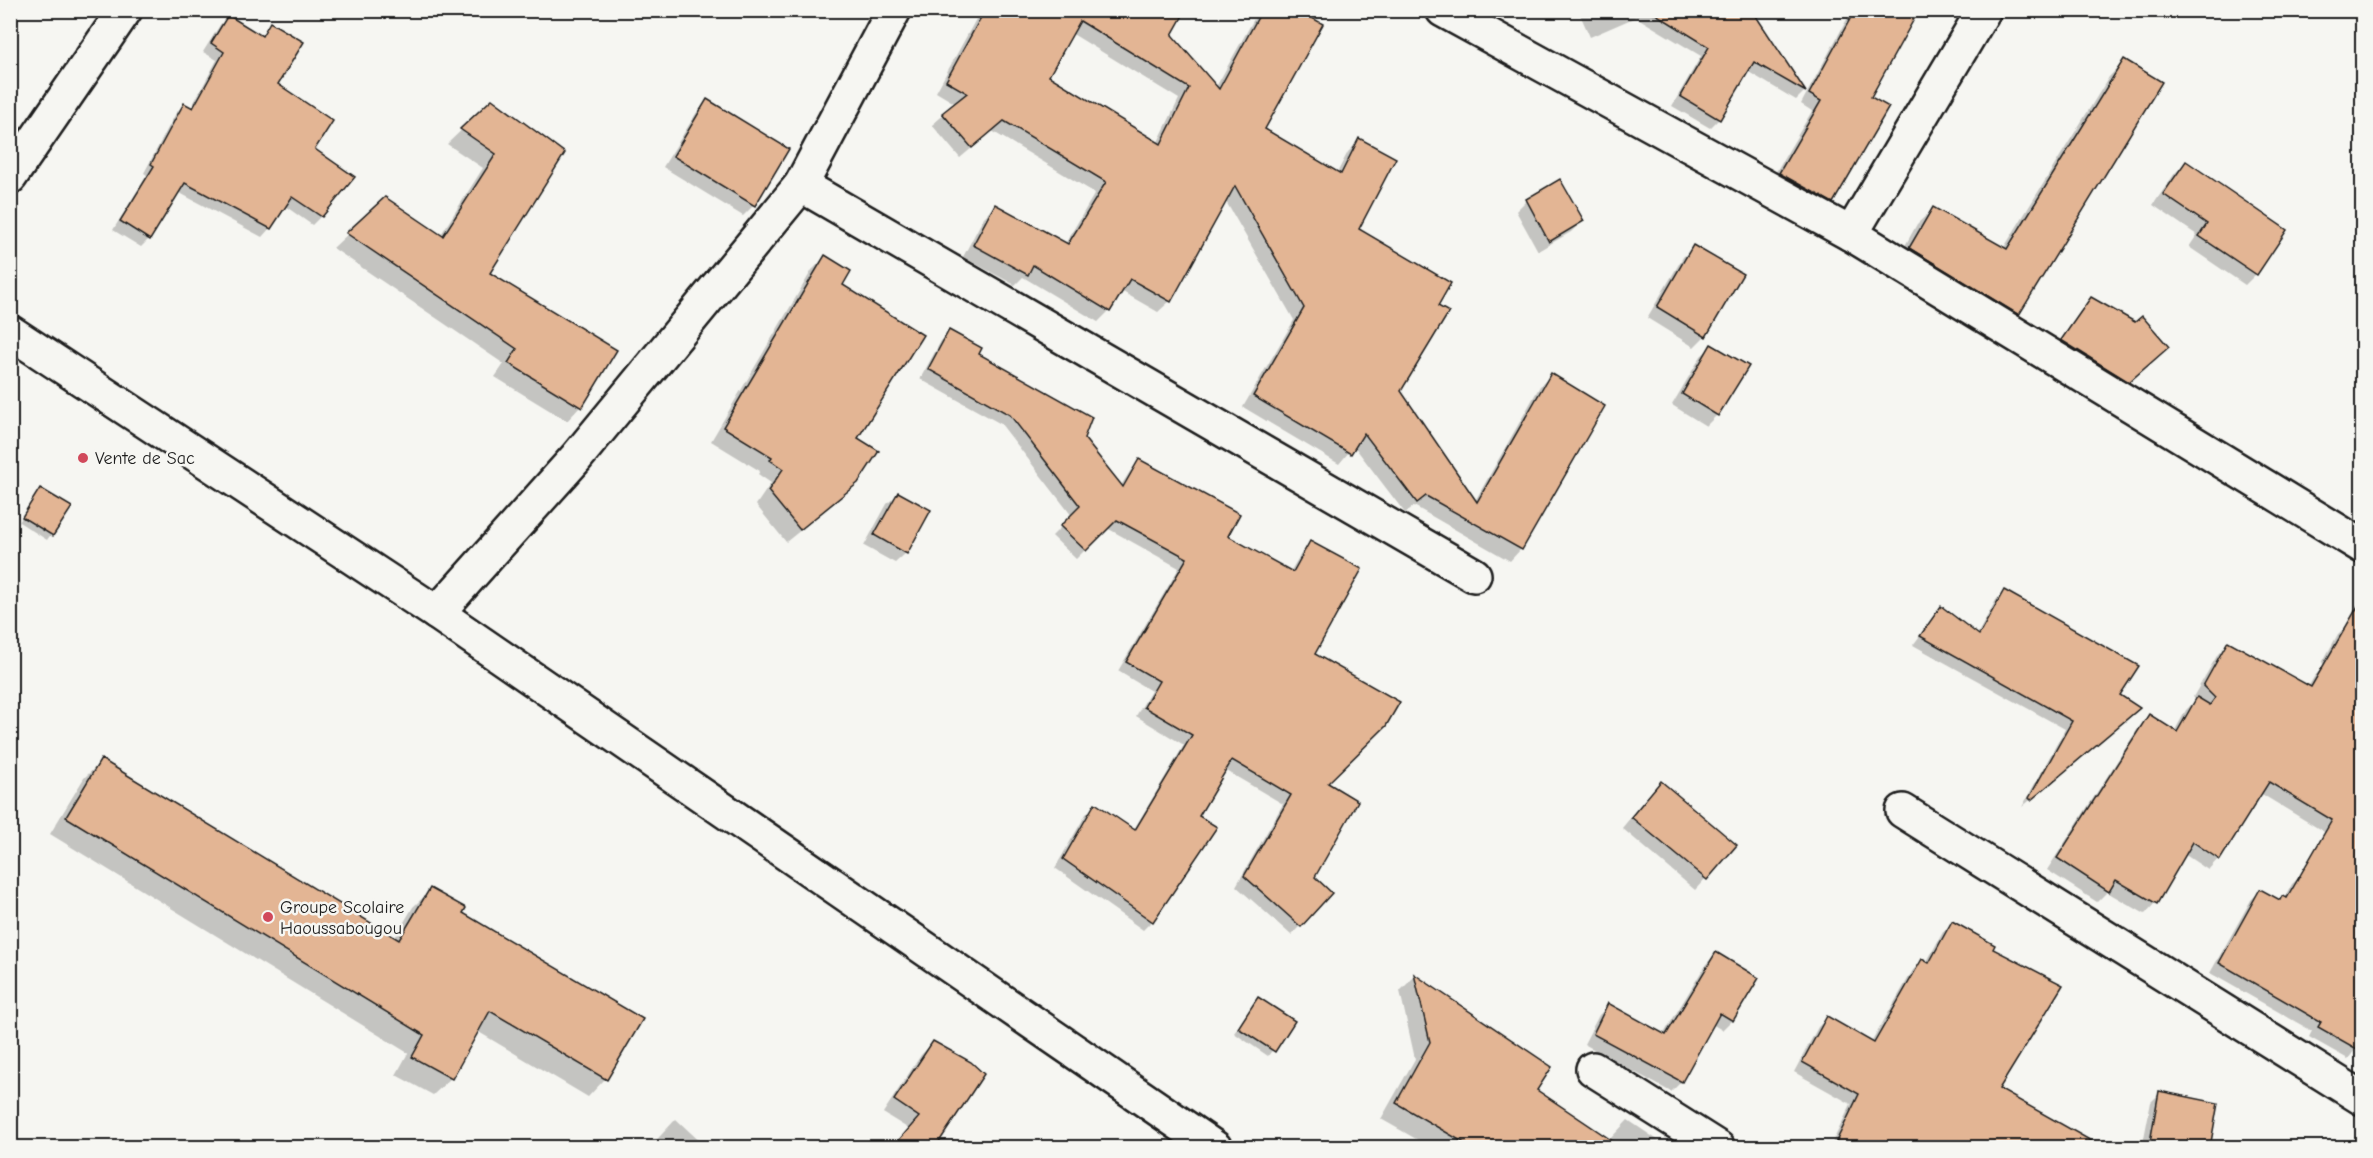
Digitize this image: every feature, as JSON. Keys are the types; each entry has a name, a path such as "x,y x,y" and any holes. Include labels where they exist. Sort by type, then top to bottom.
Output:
{"street":[{"path":"10,177 125,10"},
{"path":"437,613 576,458 801,185 894,10"},
{"path":"1851,234 1984,10"},
{"path":"1450,12 1851,234 2362,546"},
{"path":"801,185 1474,575"},
{"path":"10,332 437,613 1206,1145"},
{"path":"1903,811 2362,1098"},
{"path":"1593,1068 1718,1148"}],"building":[{"path":"985,10 1186,10 1172,35 1219,89 1262,10 1298,10 1323,24 1265,129 1341,174 1359,138 1396,158 1359,229 1451,283 1438,306 1449,312 1401,391 1477,502 1551,373 1605,406 1522,550 1426,496 1417,503 1364,433 1351,454 1253,396 1304,308 1235,186 1171,302 1130,279 1110,312 1033,265 1028,275 973,245 995,204 1068,244 1106,182 1004,121 972,148 942,113 967,93 946,81","holes":["1080,21 1189,88 1161,144 1049,76"]},
{"path":"1649,10 1752,10 1806,92 1754,62 1720,120 1680,96 1709,47"},
{"path":"1855,10 1919,10 1871,97 1889,107 1833,203 1779,173 1821,101 1809,94"},
{"path":"228,15 262,36 270,22 304,42 278,84 333,121 315,149 355,177 322,217 292,197 271,229 185,183 150,240 120,221 154,166 151,164 184,103 193,108 224,52 211,43"},
{"path":"2124,59 2162,82 2019,315 1909,248 1933,207 2007,249"},
{"path":"492,99 565,153 490,273 617,350 582,408 508,363 517,349 346,233 385,197 443,236 496,154 460,129"},
{"path":"707,99 789,149 755,206 673,156"},
{"path":"2186,161 2287,230 2257,275 2199,236 2207,224 2163,194"},
{"path":"1560,179 1584,221 1549,242 1526,199"},
{"path":"1693,245 1743,274 1706,337 1657,307"},
{"path":"825,255 851,271 843,285 923,335 858,438 879,451 858,483 800,530 768,491 783,469 770,460 772,457 723,427"},
{"path":"2091,297 2135,322 2142,316 2169,347 2129,382 2061,340"},
{"path":"949,330 982,348 979,354 1092,417 1084,438 1123,487 1139,459 1240,514 1228,536 1293,572 1310,541 1362,569 1315,654 1400,702 1386,726 1328,783 1358,801 1315,877 1332,893 1301,927 1244,876 1291,795 1232,760 1199,816 1217,827 1153,922 1063,859 1095,803 1135,830 1192,735 1144,707 1159,681 1126,662 1187,558 1117,520 1086,551 1060,526 1080,506 1010,415 928,369"},
{"path":"1711,344 1749,366 1718,416 1682,394"},
{"path":"40,488 72,507 53,536 22,517"},
{"path":"898,492 931,510 907,554 874,535"},
{"path":"2004,590 2139,666 2120,695 2140,708 2031,800 2029,798 2072,721 1920,636 1941,606 1979,635"},
{"path":"2362,599 2362,1052 2318,1027 2321,1022 2219,963 2260,889 2280,900 2282,896 2287,898 2332,820 2269,782 2220,860 2193,842 2157,904 2116,880 2109,892 2057,858 2149,714 2177,732 2197,697 2210,705 2215,698 2203,686 2228,641 2311,687"},
{"path":"101,759 399,940 430,888 466,908 463,913 643,1019 607,1080 490,1011 452,1079 412,1057 424,1035 66,817"},
{"path":"1661,781 1737,845 1707,880 1631,817"},
{"path":"1952,921 1995,945 1993,949 2063,985 1999,1089 2104,1148 1833,1148 1859,1094 1802,1062 1827,1016 1874,1043 1922,959 1929,963"},
{"path":"1716,952 1759,978 1733,1021 1720,1013 1682,1082 1593,1034 1608,1003 1666,1035"},
{"path":"1414,974 1552,1067 1537,1090 1623,1148 1473,1148 1396,1103 1430,1042"},
{"path":"1258,997 1295,1021 1275,1052 1238,1028"},
{"path":"933,1041 971,1062 984,1074 935,1148 892,1148 919,1117 894,1100"},
{"path":"2159,1091 2218,1103 2210,1148 2149,1148"}],"place":[{"name":"Vente de Sac","path":"83,458"},
{"name":"Groupe Scolaire Haoussabougou","path":"268,917"}]}
